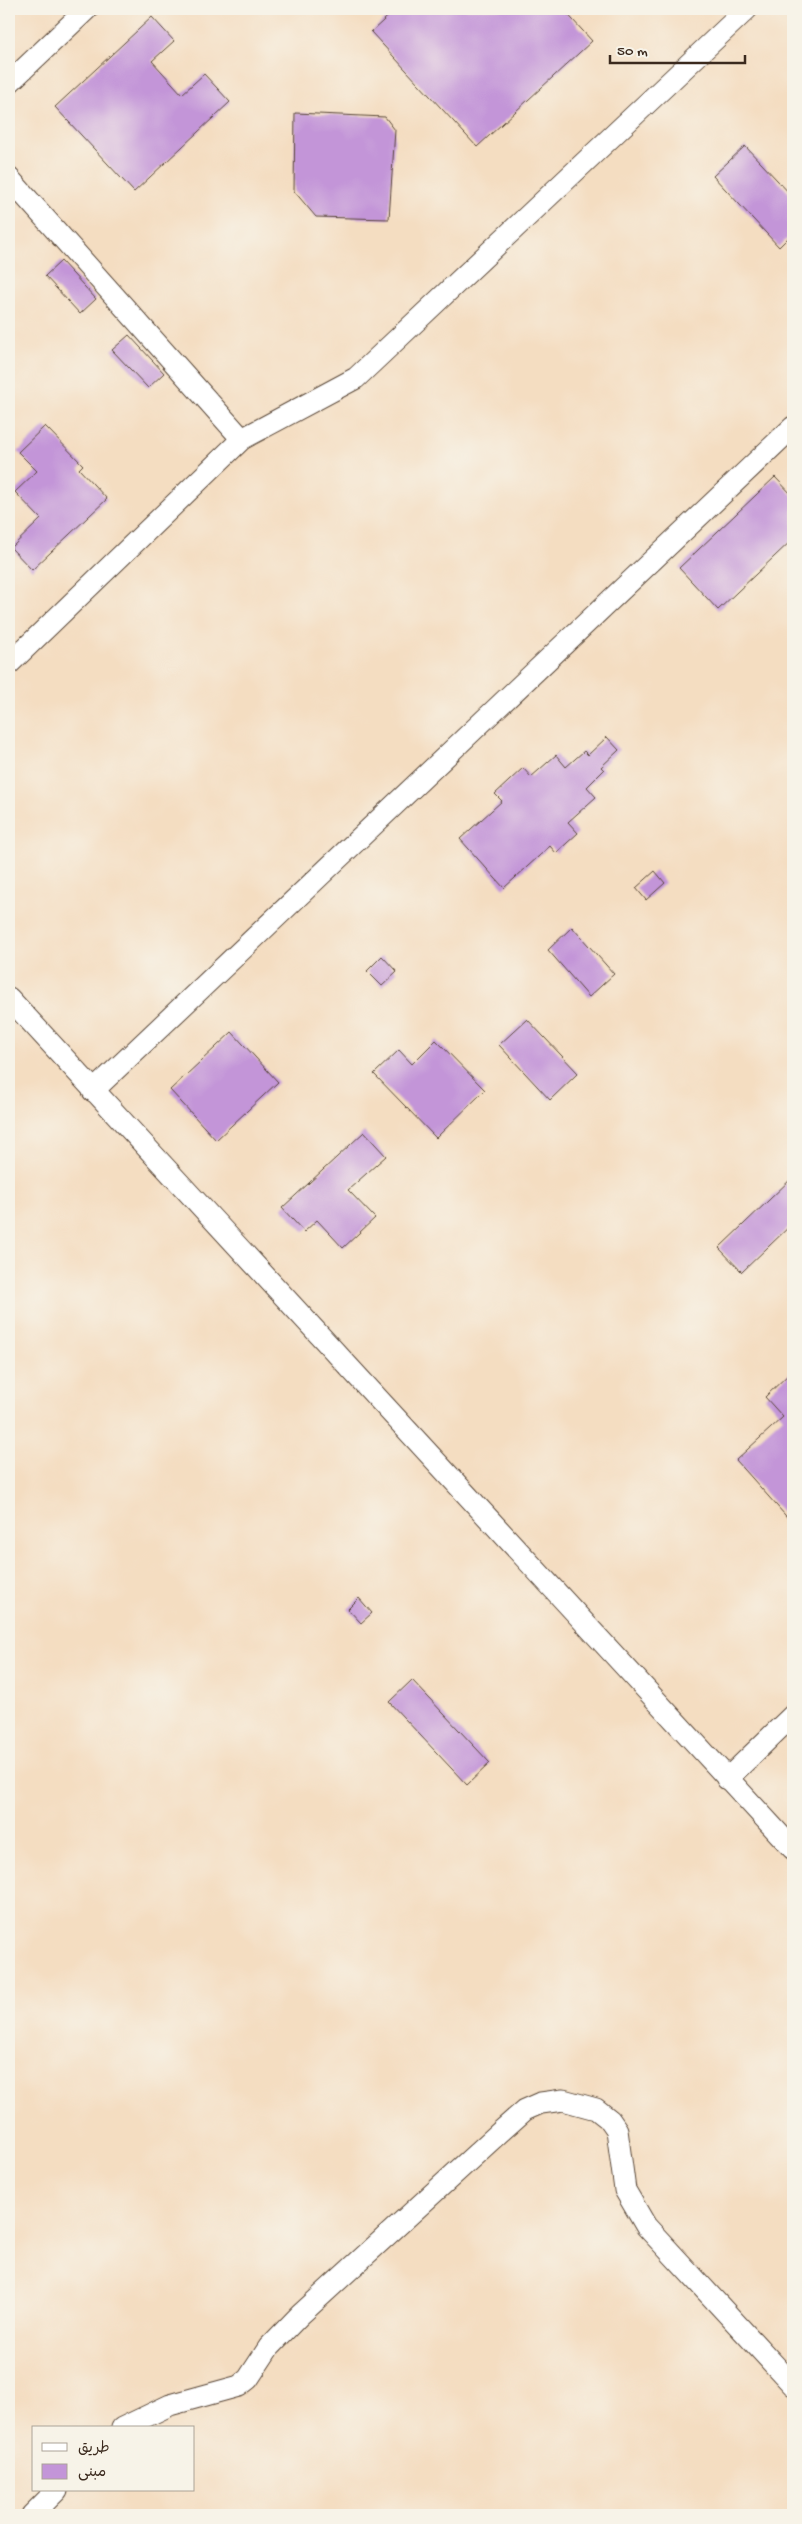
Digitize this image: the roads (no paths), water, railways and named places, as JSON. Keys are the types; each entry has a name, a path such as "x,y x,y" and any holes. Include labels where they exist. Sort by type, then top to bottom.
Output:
{"street":[{"path":"9,83 87,9"},
{"path":"9,664 242,438 356,378 747,9"},
{"path":"9,178 242,438"},
{"path":"93,1091 793,427"},
{"path":"9,998 793,1849"},
{"path":"727,1779 793,1716"},
{"path":"126,2426 170,2405 239,2386 248,2378 269,2347 300,2315 499,2132 525,2110 541,2103 563,2100 596,2109 610,2120 617,2130 625,2190 642,2219 793,2384"},
{"path":"32,2515 55,2492"}]}
